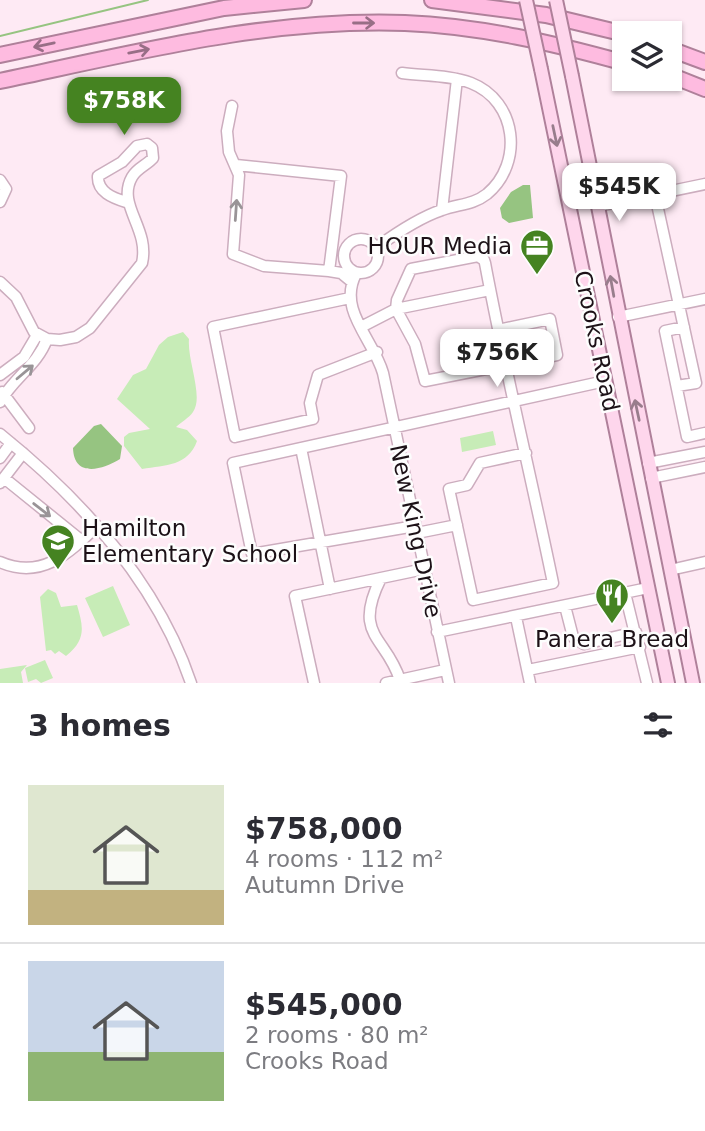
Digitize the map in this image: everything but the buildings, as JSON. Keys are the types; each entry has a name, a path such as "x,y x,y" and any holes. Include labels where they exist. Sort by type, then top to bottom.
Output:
{"highway":[{"path":"0,55 224,8 304,0"},
{"path":"432,0 546,15 612,31"},
{"path":"0,81 213,37 324,24 406,23 455,28 552,43 612,59"},
{"path":"682,53 705,62"},
{"path":"682,80 705,89"}],"main road":[{"name":"Crooks Road","path":"526,0 668,683"},
{"name":"Crooks Road","path":"556,0 599,206 630,377 694,683"},
{"path":"592,317 608,324 618,317"},
{"path":"605,379 617,371 630,377"},
{"path":"625,475 637,482 651,478"},
{"path":"634,519 646,514 660,521"}],"street":[{"path":"377,247 443,210 472,203 488,193 503,174 511,153 511,131 501,107 479,86 457,79 402,73"},
{"path":"443,210 457,79"},
{"path":"232,106 227,131 229,152 239,175 233,254 264,266 329,271 354,278 369,272 377,265 377,247"},
{"path":"0,282 16,297 29,327 41,337 67,339 84,333 138,270 144,254 140,230 126,202 132,177 153,158 152,148 147,144 137,146 120,164 98,176 100,188 113,198 126,202"},
{"path":"236,166 341,176 329,271"},
{"path":"0,180 6,189 0,202"},
{"path":"599,206 705,184"},
{"path":"655,195 696,383 677,386"},
{"path":"377,247 362,239 348,245 345,260 354,278 350,298 361,327 377,352 395,426 233,463 252,554 320,541 457,525"},
{"path":"498,330 550,319 557,355 506,366 425,382 415,344 396,309 397,300 411,269 481,257 490,290 498,330 506,366 526,453 553,583 473,600 449,489 467,485 480,463 526,453"},
{"path":"361,327 396,309 490,290"},
{"path":"350,298 212,327 235,437 313,419 310,403 318,375 377,352"},
{"path":"618,317 705,299"},
{"path":"684,327 665,331 687,437 705,433"},
{"path":"0,374 24,357 41,337"},
{"path":"29,428 1,395 34,365 41,337"},
{"name":"New King Drive","path":"449,683 395,426 605,379"},
{"path":"0,434 23,453 96,527 133,569 153,600 191,683"},
{"path":"0,458 11,443"},
{"path":"301,449 330,589"},
{"path":"648,463 705,452"},
{"path":"23,453 2,480 82,541"},
{"path":"651,478 705,467"},
{"path":"0,562 12,567 36,569 58,561 96,527"},
{"path":"670,570 705,562"},
{"path":"314,683 295,596 424,569"},
{"path":"381,578 370,615 371,626 375,640 400,680"},
{"path":"437,632 648,588"},
{"path":"625,593 647,683"},
{"path":"565,606 573,637 584,644 636,632"},
{"path":"516,617 530,683"},
{"path":"528,670 640,647"},
{"path":"386,683 445,670"}],"shaded area":[{"path":"523,185 530,185 533,218 509,223 502,218 500,208 511,192"},
{"path":"183,332 189,339 197,397 193,412 176,427 187,430 197,441 182,460 142,469 124,446 124,437 129,433 150,429 117,399 133,375 146,369 159,345 168,337"},
{"path":"101,424 122,446 120,459 97,468 84,468 78,464 73,448 94,426"},
{"path":"493,431 496,445 462,452 460,438"},
{"path":"113,586 130,625 103,637 85,598"},
{"path":"48,589 56,593 61,607 77,605 82,632 73,650 66,656 59,651 55,654 51,650 46,651 40,597"},
{"path":"45,660 53,678 41,683 36,679 28,682 25,668"},
{"path":"27,665 21,672 23,683 0,683 0,669"}],"waterway":[{"path":"0,36 148,0"}],"place":[{"name":"HOUR Media","path":"537,276"},
{"name":"Hamilton Elementary School","path":"58,571"},
{"name":"Panera Bread","path":"612,625"}]}
